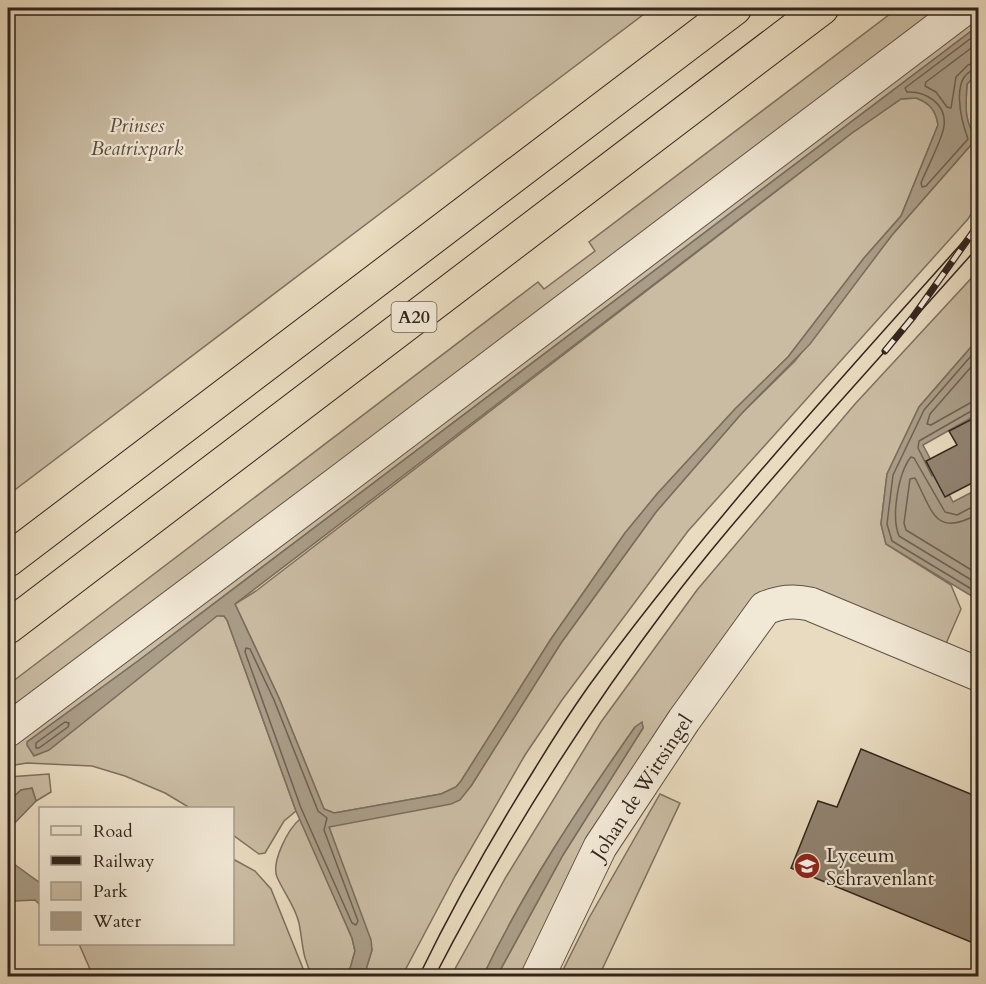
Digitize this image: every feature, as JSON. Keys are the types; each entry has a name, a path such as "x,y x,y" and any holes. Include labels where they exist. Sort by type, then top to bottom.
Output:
{"highway":[{"name":"A20","path":"8,560 735,8"},
{"name":"A20","path":"8,627 822,8"}],"street":[{"path":"8,730 300,512 965,8"},
{"name":"Johan de Wittsingel","path":"538,976 600,847 684,720 765,608 778,603 796,601 810,604 978,674"}],"green space":[{"name":"Prinses Beatrixpark","path":"8,8 652,8 8,495"},
{"path":"898,8 955,8 8,723 8,685 538,282 544,289 595,251 589,242"},
{"path":"978,8 978,26 138,661 27,742 217,615 224,616 296,811 284,821 265,853 259,854 234,836 234,807 188,807 165,793 125,776 92,766 27,763 8,766 8,737"},
{"path":"978,73 978,203 968,219 688,531 562,700 525,755 455,876 402,976 364,976 372,950 329,827 471,786 561,643 656,512 742,413 795,361 892,235 977,138 969,126 966,106 967,84"},
{"path":"916,98 931,108 938,125 901,216 864,258 788,357 735,409 657,494 625,533 551,639 461,781 456,787 441,794 334,813 324,809 279,698 235,604 256,591 852,133 901,99"},
{"path":"978,271 978,339 919,407 887,474 881,524 886,544 951,585 961,609 944,648 769,597 527,976 497,976 563,855 643,728 642,723 635,727 554,848 499,943 483,976 451,976 506,877 601,722 697,590 855,404"},
{"path":"49,774 51,792 36,801 32,788 21,790 8,802 8,777"},
{"path":"660,794 680,803 599,976 560,976 589,918"},
{"path":"300,819 352,938 355,951 348,976 313,976 305,957 297,917 277,877 278,855 290,830"},
{"path":"234,860 255,871 271,889 306,976 93,976 79,945 234,945"}],"water":[{"path":"978,26 978,73 967,84 966,106 969,126 977,138 892,235 810,344 742,413 656,512 561,643 460,800 451,804 329,827 371,940 372,950 364,976 348,976 355,951 352,938 296,811 224,616 217,616 49,750 34,756 27,742 138,661","holes":["916,98 931,108 938,125 901,216 864,258 788,357 735,409 657,494 625,533 551,639 461,781 456,787 441,794 334,813 324,809 279,698 235,604 852,133 901,99"]},
{"path":"978,339 978,414 923,445 953,502 978,489 978,600 886,544 881,524 887,474 919,407"},
{"path":"642,722 643,728 563,855 497,976 483,976 499,943 554,848 635,727"},
{"path":"32,788 36,801 8,830 8,802 21,790"},
{"path":"14,864 39,882 39,904 35,900 15,901 8,917 8,869"}],"building":[{"path":"978,416 978,480 945,497 926,461 957,445 949,431"},
{"path":"861,749 978,797 978,945 791,868 818,801 837,807"}],"tram line":[{"path":"419,976 488,846 588,687 680,567 728,509 978,225"},
{"path":"435,976 515,832 574,739 636,648 718,542 769,482 978,247"}],"railway":[{"path":"885,351 913,317 978,225"}],"place":[{"name":"Lyceum Schravenlant","path":"807,866"}]}
